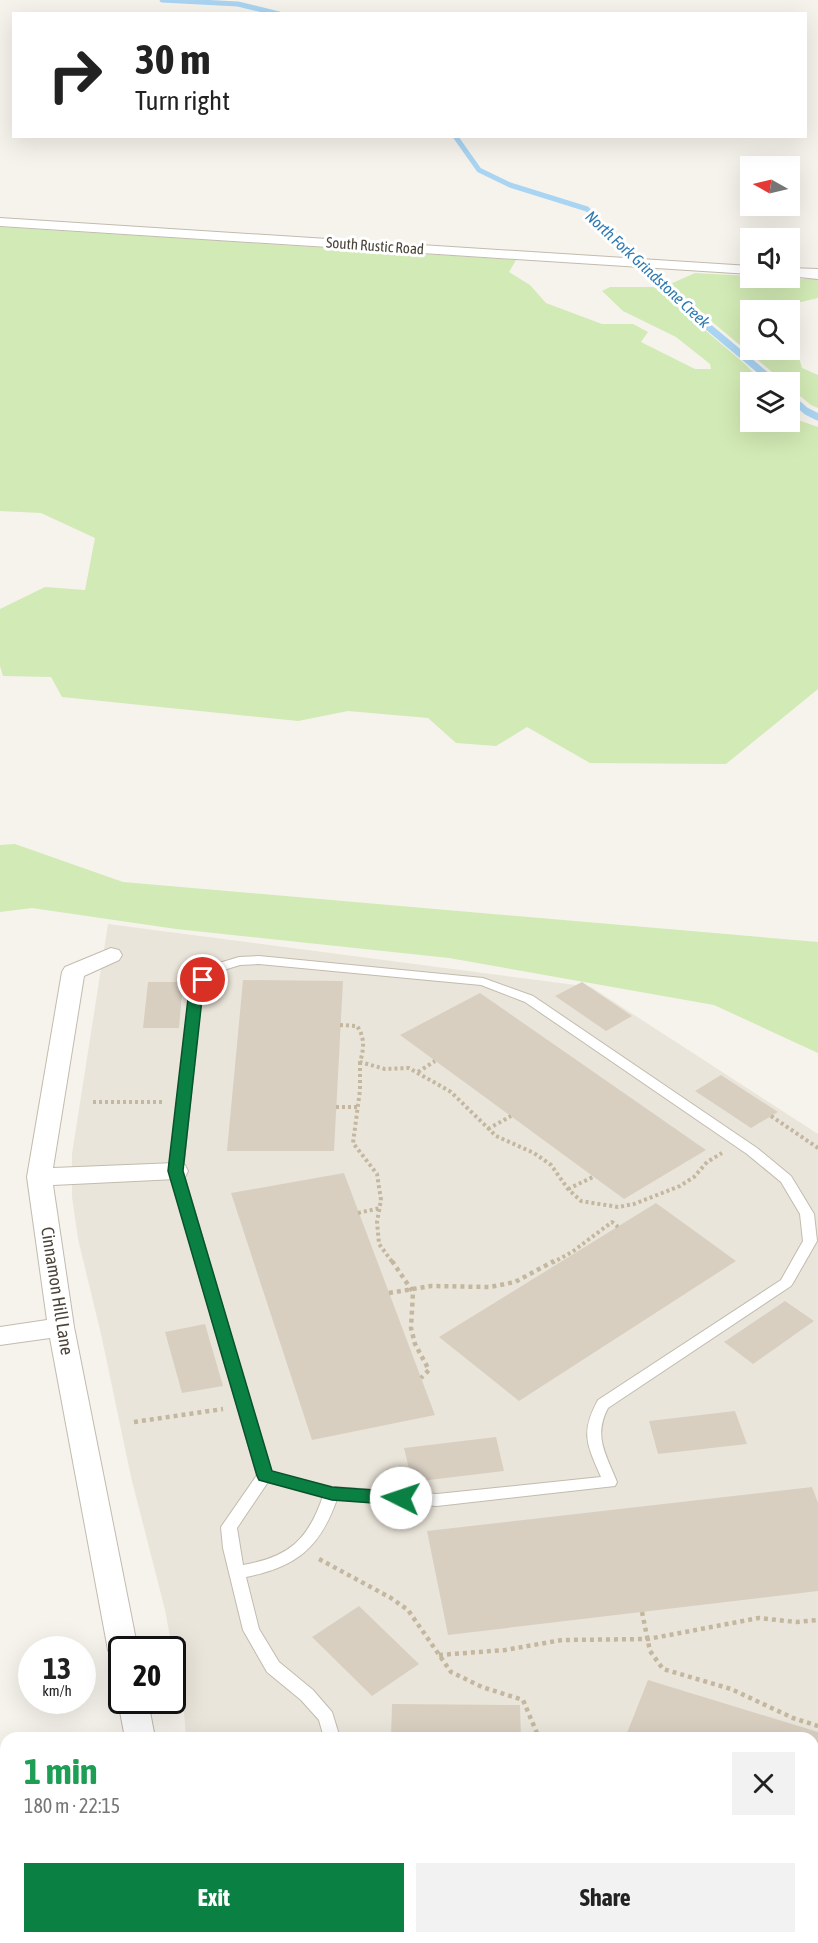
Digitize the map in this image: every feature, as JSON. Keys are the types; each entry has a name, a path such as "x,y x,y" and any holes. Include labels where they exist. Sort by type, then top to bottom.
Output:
{"street":[{"name":"South Rustic Road","path":"0,222 740,269"},
{"path":"800,273 818,274"},
{"name":"Cinnamon Hill Lane","path":"111,955 73,972 39,1177 61,1327 120,1636"},
{"path":"39,1177 176,1171"},
{"path":"0,1336 61,1327"},
{"path":"135,1714 139,1732"}],"lane":[{"path":"259,960 483,982 507,989 529,999 741,1144 786,1179 807,1214 810,1241 786,1283 603,1404 594,1420 591,1436 610,1482 437,1500 332,1493 265,1476 176,1171 196,990 210,970 239,961 259,960"},
{"path":"265,1476 229,1527 231,1548 251,1630 273,1667 307,1695 326,1717 330,1732"},
{"path":"238,1572 266,1567 300,1549 316,1532 332,1493"}],"path":[{"path":"340,1025 357,1026 361,1030 363,1051 353,1143 377,1174 381,1200 376,1222 379,1244 413,1292 411,1328 415,1344 429,1370 421,1378"},
{"path":"418,1072 435,1061"},
{"path":"360,1062 385,1069 409,1068 418,1072 462,1100 496,1136 534,1153 551,1164 568,1190 581,1201 597,1205 634,1204 680,1186 694,1176 707,1162 741,1144"},
{"path":"93,1102 183,1102"},
{"path":"336,1107 358,1107"},
{"path":"488,1129 511,1116"},
{"path":"771,1116 818,1148"},
{"path":"568,1190 593,1177"},
{"path":"358,1213 380,1208"},
{"path":"389,1293 431,1286 490,1287 515,1282 572,1252 612,1222 618,1227"},
{"path":"134,1422 193,1415 244,1404"},
{"path":"300,1549 356,1578 408,1610 451,1672 482,1687 523,1700 536,1732"},
{"path":"642,1612 650,1651 663,1669 731,1689 793,1718 818,1726"},
{"path":"439,1655 505,1650 562,1640 648,1640 759,1618 796,1622 818,1620"}],"shaded area":[{"path":"108,924 591,987 818,1134 818,1732 186,1732 186,1636 170,1636 131,1477 101,1334 78,1239 72,1197 72,1154"}],"green space":[{"path":"0,227 516,260 509,272 530,285 546,303 602,324 633,324 648,332 641,342 695,369 711,369 710,364 676,337 623,311 602,291 610,287 654,287 753,372 740,372 740,432 800,432 800,421 818,427 818,689 726,764 590,763 527,727 496,746 456,743 428,718 348,711 298,721 62,697 51,677 3,676 0,666 0,609 45,587 85,590 95,538 41,513 0,511"},
{"path":"695,273 740,275 740,288 800,288 800,279 818,279 818,298 800,302 800,300 740,300 740,345 668,285"},
{"path":"758,360 800,360 802,368 818,375 818,408 800,396 800,372 772,372"},
{"path":"15,844 123,882 818,942 818,1053 714,1005 449,958 176,929 32,908 0,912 0,845"}],"building":[{"path":"243,980 343,981 334,1151 227,1151"},
{"path":"148,982 183,982 179,1028 143,1028"},
{"path":"582,982 632,1016 606,1031 555,996"},
{"path":"480,993 706,1150 624,1199 400,1035"},
{"path":"721,1075 778,1112 751,1128 695,1091"},
{"path":"344,1173 435,1415 312,1440 231,1193"},
{"path":"656,1203 736,1261 519,1401 439,1337"},
{"path":"785,1301 814,1321 753,1364 724,1342"},
{"path":"205,1324 223,1386 182,1393 165,1332"},
{"path":"735,1411 747,1444 658,1454 649,1421"},
{"path":"496,1437 504,1471 412,1482 404,1448"},
{"path":"812,1487 818,1503 818,1591 448,1635 427,1531"},
{"path":"359,1606 419,1664 372,1696 312,1637"},
{"path":"648,1680 818,1732 627,1732"},
{"path":"392,1704 520,1705 521,1732 391,1732"}],"waterway":[{"name":"North Fork Grindstone Creek","path":"162,0 238,4 271,12"},
{"name":"North Fork Grindstone Creek","path":"456,138 479,170 510,185 587,209 669,293 702,321"},
{"name":"North Fork Grindstone Creek","path":"700,320 762,372"},
{"name":"North Fork Grindstone Creek","path":"800,406 818,417"}],"route":[{"path":"203,980 196,990 176,1171 265,1476 332,1493 401,1498"}]}
